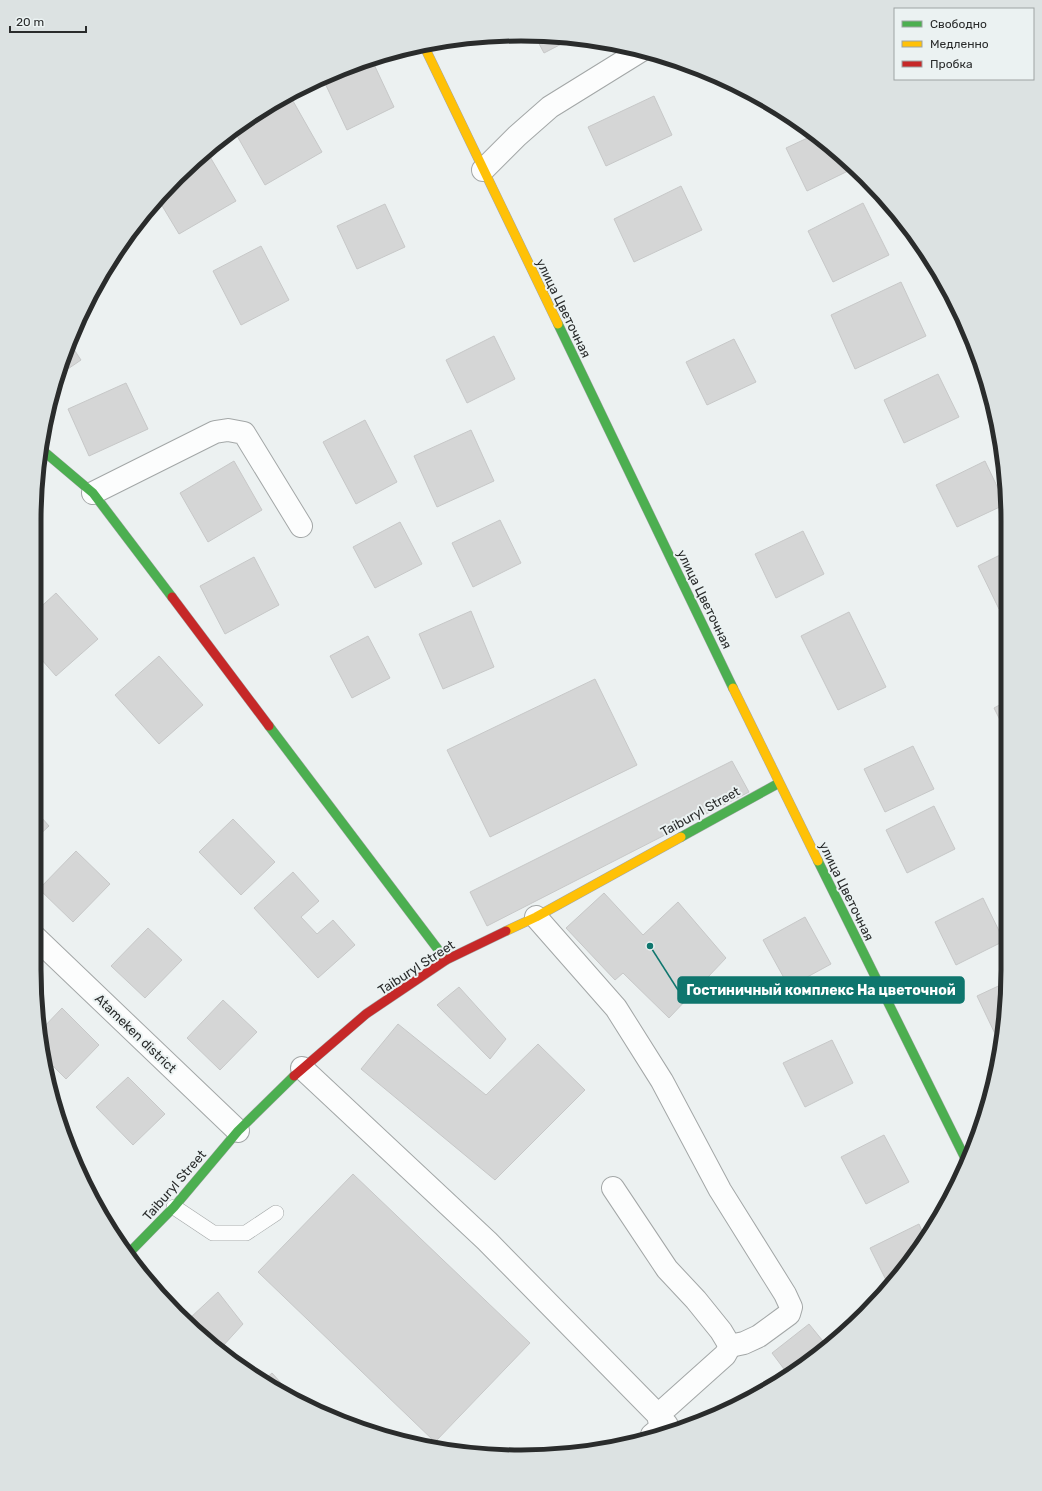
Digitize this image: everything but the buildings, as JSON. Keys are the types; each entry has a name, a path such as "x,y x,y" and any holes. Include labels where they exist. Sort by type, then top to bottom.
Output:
{"street":[{"name":"улица Цветочная","path":"426,50 779,783 964,1155"},
{"path":"483,170 517,136 550,107 635,55"},
{"path":"93,493 215,432 228,430 244,433 301,526"},
{"path":"46,453 93,493 446,960"},
{"name":"Taiburyl Street","path":"132,1250 174,1207 238,1131 302,1068 366,1014 446,960 536,916 779,783"},
{"path":"302,1068 487,1241 660,1427 725,1355 730,1346 744,1343 759,1336 789,1314 791,1307 785,1294 720,1190 662,1081 616,1008 536,916"},
{"name":"Atameken district","path":"41,943 238,1131"},
{"path":"613,1188 667,1269 721,1331 730,1346"}],"lane":[{"path":"174,1207 213,1233 246,1233 276,1213"}],"traffic: fast":[{"path":"558,324 733,688"},
{"path":"46,453 93,493 172,597"},
{"path":"269,726 446,960"},
{"path":"681,837 779,783"},
{"path":"818,861 964,1155"},
{"path":"132,1250 174,1207 238,1131 294,1076"}],"traffic: slow":[{"path":"426,50 558,324"},
{"path":"733,688 818,861"},
{"path":"506,931 536,917 681,837"}],"traffic: jam":[{"path":"172,597 269,726"},
{"path":"294,1076 366,1014 446,960 506,931"}],"place":[{"name":"Гостиничный комплекс На цветочной","path":"650,946"}]}
